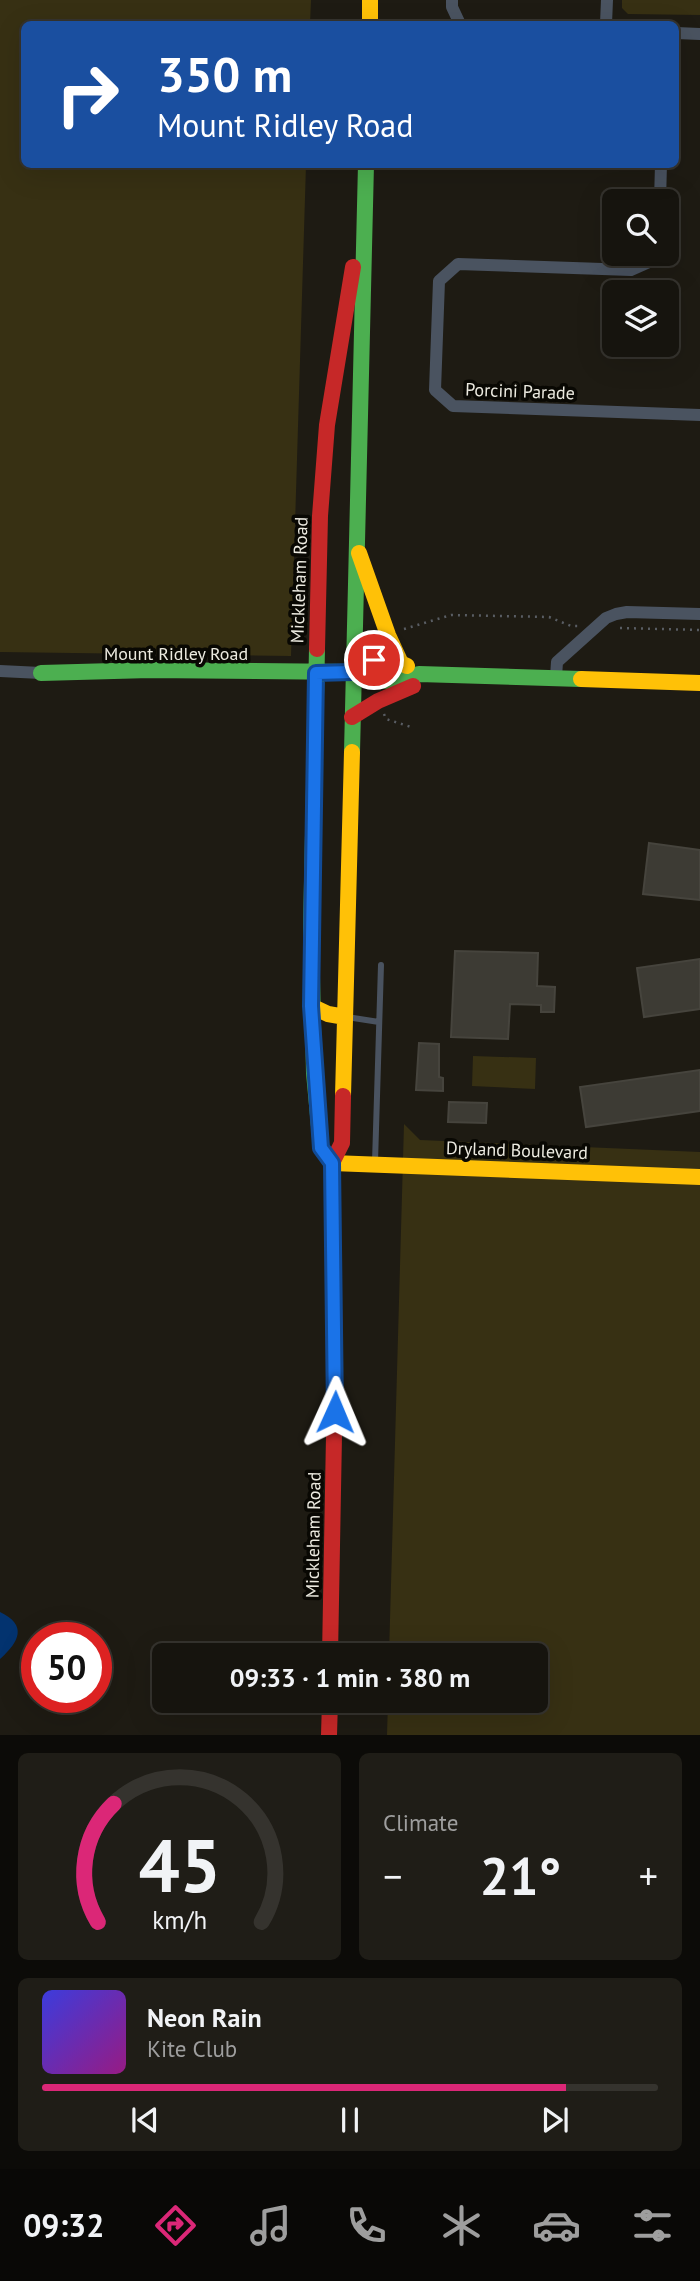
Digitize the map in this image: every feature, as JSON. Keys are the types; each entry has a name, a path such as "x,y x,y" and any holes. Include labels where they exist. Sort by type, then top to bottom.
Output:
{"main road":[{"path":"370,0 370,21"},
{"name":"Mickleham Road","path":"331,1643 335,1385 332,1163 342,1143 366,168"},
{"name":"Mickleham Road","path":"332,1163 321,1148 311,1006 320,516 327,425 351,284 366,168"},
{"path":"356,543 388,635 400,661 419,674"},
{"name":"Mount Ridley Road","path":"41,673 150,670 352,672 374,660 400,661"},
{"name":"Mount Ridley Road","path":"352,672 372,682 401,682 419,674 700,683"},
{"path":"352,717 378,701 439,675"},
{"path":"311,1006 328,1014 345,1017"},
{"name":"Dryland Boulevard","path":"332,1163 700,1177"},
{"path":"329,1735 330,1713"}],"street":[{"path":"452,0 452,8 458,21"},
{"path":"606,21 607,0"},
{"path":"679,33 700,34"},
{"path":"660,189 661,168"},
{"name":"Porcini Parade","path":"640,266 631,270 458,264 439,281 435,390 453,406 700,415"},
{"path":"556,677 557,662 596,627 616,614 700,614"},
{"name":"Mount Ridley Road","path":"0,671 41,673"}],"lane":[{"path":"375,1164 381,965"},
{"path":"345,1017 379,1022"}],"path":[{"path":"388,635 451,615 549,617 570,626 700,630"}],"shaded area":[{"path":"0,0 311,0 310,21 21,21 21,168 306,168 291,656 0,652"},
{"path":"622,0 700,0 700,15 628,14 622,8"},
{"path":"473,1056 536,1058 535,1089 472,1086"},
{"path":"404,1124 420,1140 700,1152 700,1735 387,1735 388,1713 548,1713 548,1643 389,1643"}],"water":[{"path":"0,1612 14,1622 18,1634 12,1646 0,1659"}],"building":[{"path":"649,843 700,850 700,900 643,894"},
{"path":"455,951 538,953 537,986 555,987 554,1012 541,1012 541,1005 510,1004 508,1039 451,1037"},
{"path":"700,959 700,1009 644,1017 637,968"},
{"path":"419,1043 439,1044 439,1077 443,1078 443,1091 416,1090"},
{"path":"700,1070 700,1111 586,1127 580,1087"},
{"path":"449,1102 487,1103 486,1123 448,1122"}],"traffic: fast":[{"path":"352,752 366,168"},
{"path":"317,649 311,928 314,1073 321,1148 332,1163"},
{"path":"41,673 150,670 353,672 386,681 419,674 581,679"}],"traffic: slow":[{"path":"370,0 370,21"},
{"path":"359,553 400,661"},
{"path":"353,672 366,665 386,660 407,666"},
{"path":"581,679 700,683"},
{"path":"343,1096 352,752"},
{"path":"311,1006 328,1014 345,1017"},
{"path":"332,1163 700,1177"}],"traffic: jam":[{"path":"317,649 320,516 327,425 353,267"},
{"path":"352,717 378,701 413,686"},
{"path":"330,1643 335,1380 332,1163 342,1143 343,1096"},
{"path":"329,1735 330,1713"}],"route":[{"path":"335,1412 332,1163 321,1148 311,1006 316,673 352,672 374,660"}]}
